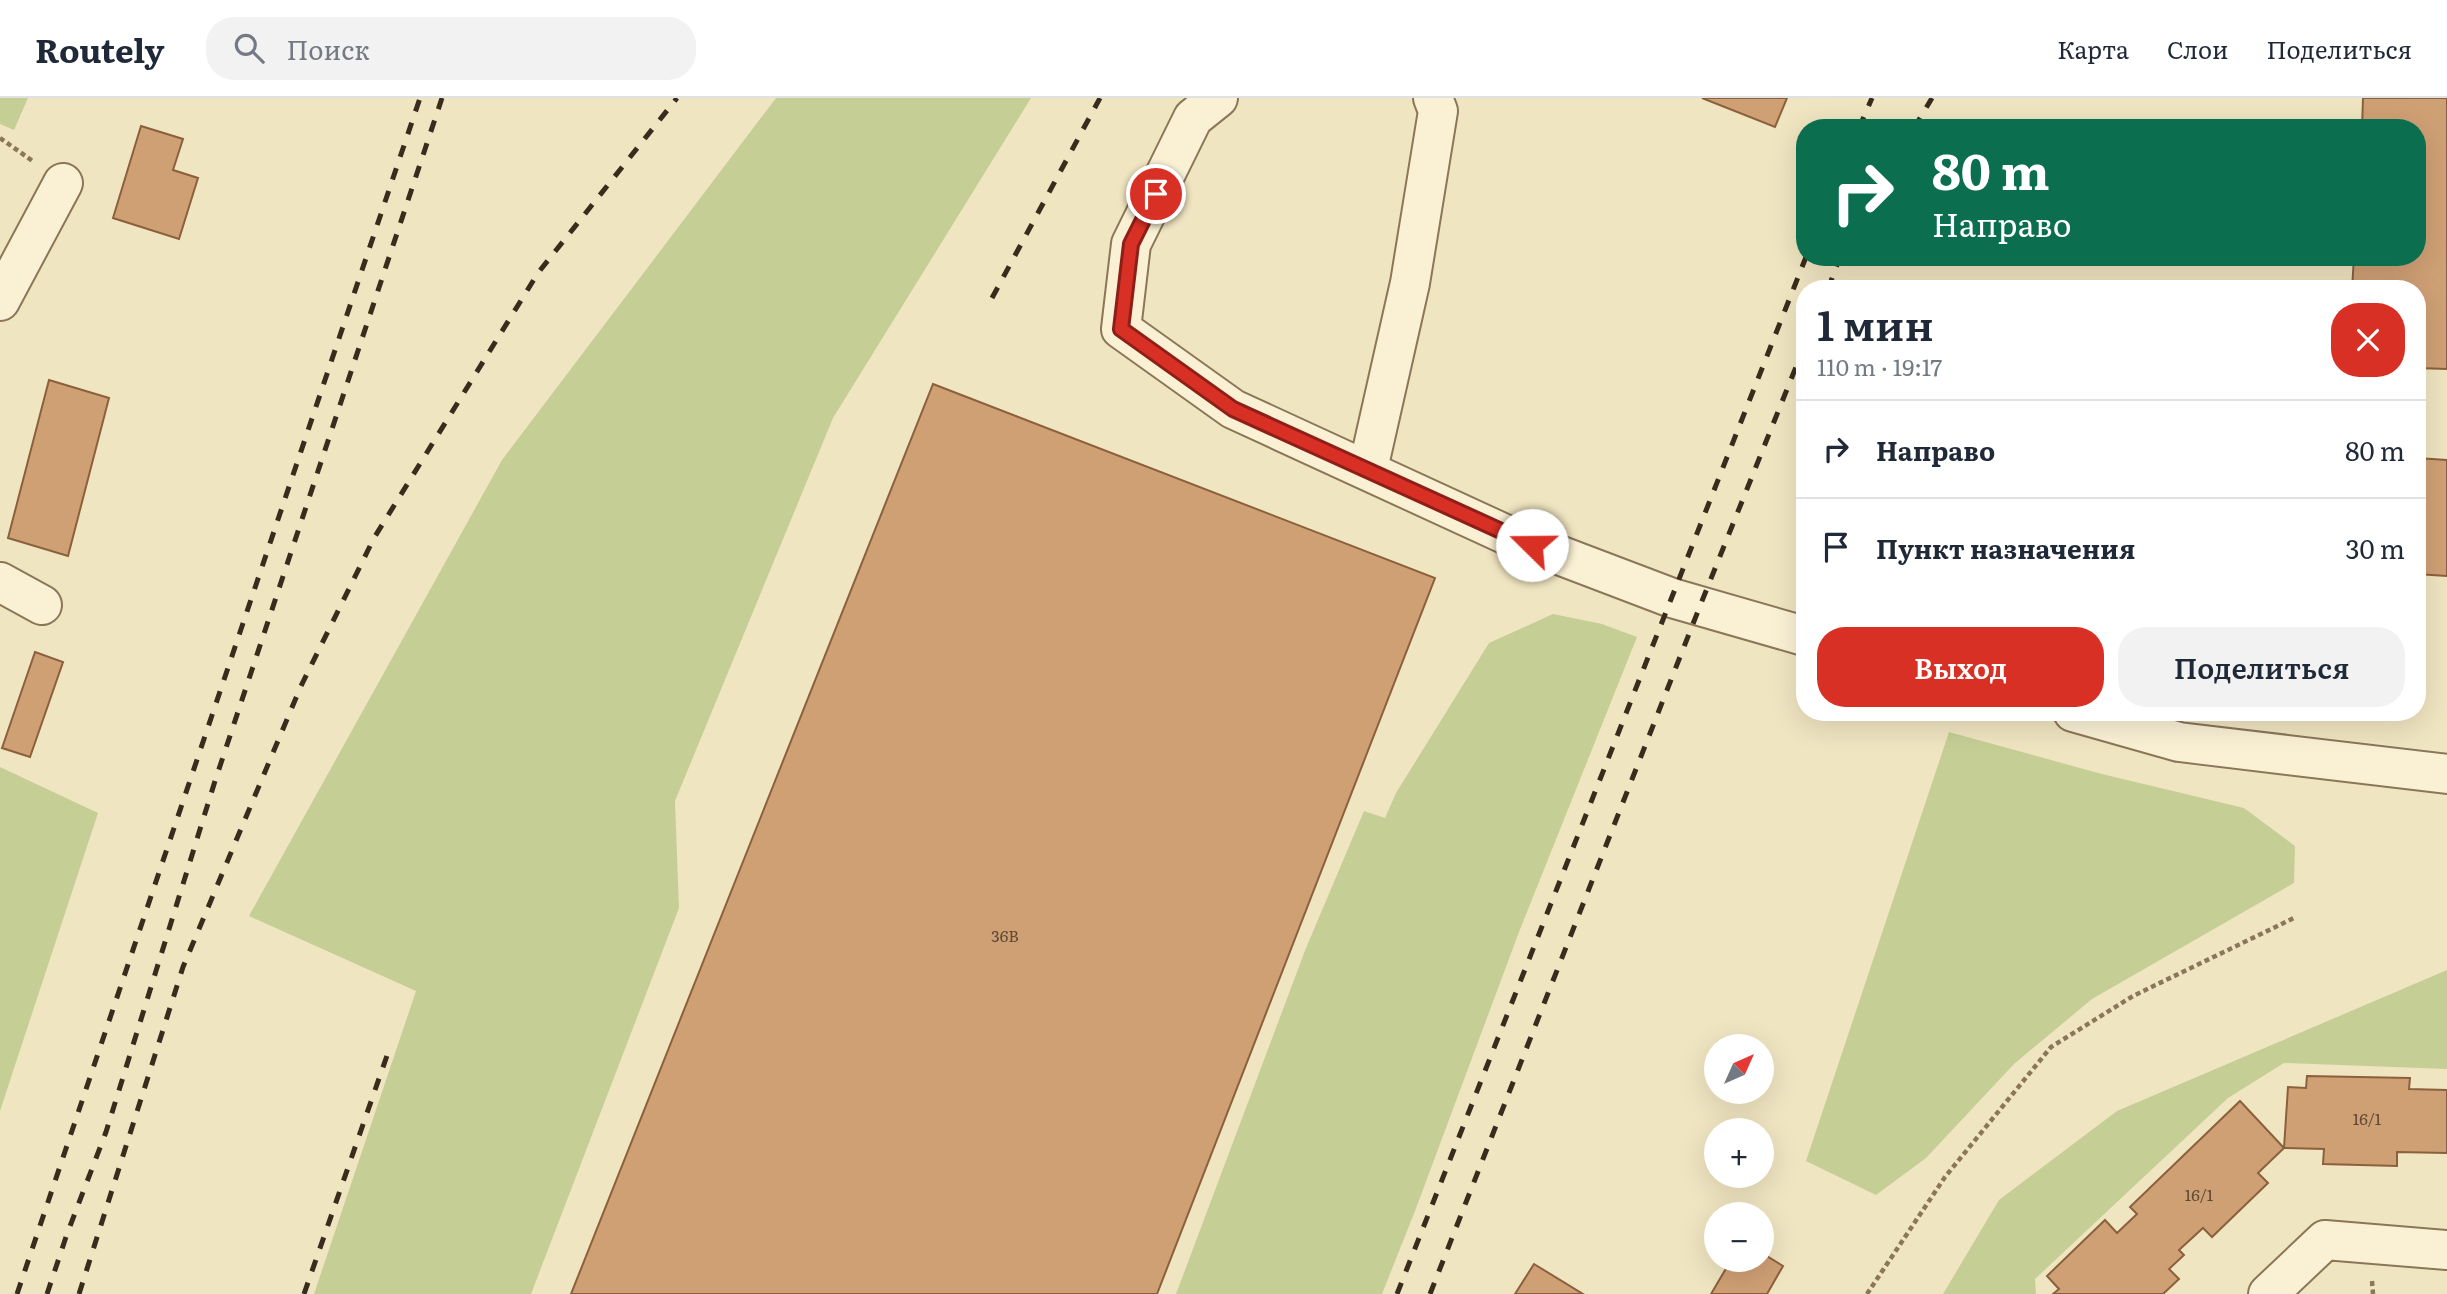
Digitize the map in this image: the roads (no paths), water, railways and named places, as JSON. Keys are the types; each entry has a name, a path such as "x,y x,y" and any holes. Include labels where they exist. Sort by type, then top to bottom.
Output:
{"lane":[{"path":"1218,98 1193,118 1131,244 1121,329 1233,409 1509,536 1659,593 1796,634"},
{"path":"1368,469 1410,283 1438,111 1433,98"},
{"path":"0,302 63,183"},
{"path":"0,582 42,605"},
{"path":"2105,721 2179,742 2447,774"},
{"path":"2268,1294 2325,1240 2447,1250"}],"railway":[{"path":"17,1294 420,98"},
{"path":"47,1294 106,1132 215,781 442,98"},
{"path":"79,1294 183,967 301,686 374,538 538,273 677,98"},
{"path":"992,298 1100,98"},
{"path":"1863,119 1872,98"},
{"path":"1919,119 1932,98"},
{"path":"1797,280 1802,266"},
{"path":"1831,280 1837,266"},
{"path":"1397,1294 1796,282"},
{"path":"1430,1294 1796,367"},
{"path":"304,1294 390,1047"}]}
